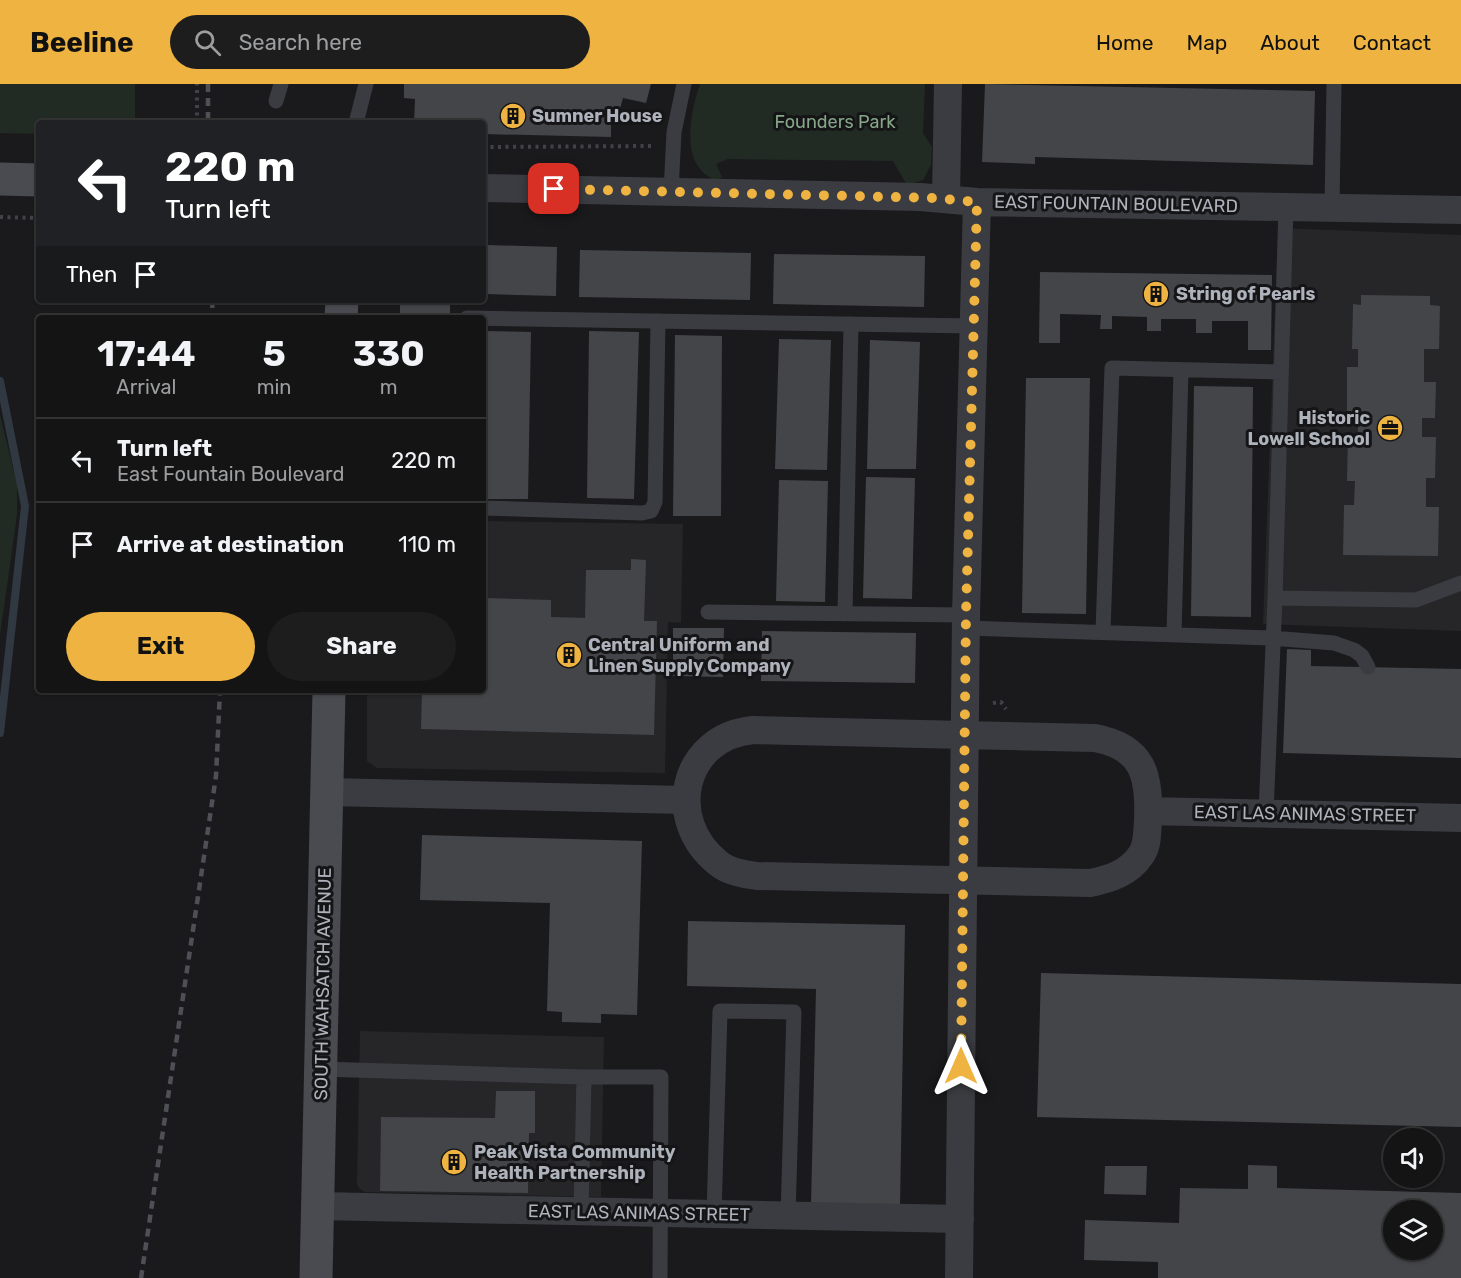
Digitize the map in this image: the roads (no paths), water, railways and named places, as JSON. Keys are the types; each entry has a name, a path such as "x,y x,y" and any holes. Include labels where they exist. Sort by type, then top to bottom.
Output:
{"main road":[{"path":"0,179 36,180"},
{"name":"SOUTH WAHSATCH AVENUE","path":"316,1278 329,693"}],"street":[{"path":"946,198 948,84"},
{"name":"EAST FOUNTAIN BOULEVARD","path":"486,188 946,198 977,202 1461,210"},
{"path":"959,1278 966,622 977,202"},
{"path":"738,732 966,733 1095,738 1112,741 1123,747 1142,766 1148,780 1147,844 1142,855 1131,867 1106,880 1090,883 757,876 736,873 719,864 704,850 688,817 685,800 690,777 701,758 717,743 738,732"},
{"path":"327,792 685,800"},
{"name":"EAST LAS ANIMAS STREET","path":"1148,811 1461,818"},
{"name":"EAST LAS ANIMAS STREET","path":"318,1206 960,1219"}],"lane":[{"path":"276,101 281,84"},
{"path":"357,120 366,84"},
{"path":"671,192 674,132 684,84"},
{"path":"1332,207 1334,84"},
{"path":"1266,813 1271,638 1275,598 1286,206"},
{"path":"486,318 974,326"},
{"path":"486,508 642,513 651,511 655,502 658,321"},
{"path":"845,614 851,324"},
{"path":"1103,632 1112,368 1281,372"},
{"path":"1174,635 1181,370"},
{"path":"1275,598 1416,600 1461,583"},
{"path":"708,612 845,614 1103,632 1271,638 1347,646 1362,656 1368,667"},
{"path":"714,1214 720,1011 794,1012 788,1216"},
{"path":"321,1069 584,1077 661,1077 660,1278"},
{"path":"581,1212 584,1077"}],"waterway":[{"path":"0,381 25,506 0,733"}],"railway":[{"path":"208,84 208,120"},
{"path":"212,303 213,315"},
{"path":"141,1278 216,776 220,693"}],"place":[{"name":"Sumner House","path":"513,116"},
{"name":"String of Pearls","path":"1156,294"},
{"name":"Historic Lowell School","path":"1390,428"},
{"name":"Central Uniform and Linen Supply Company","path":"569,655"},
{"name":"Peak Vista Community Health Partnership","path":"454,1162"}],"park label":[{"name":"Founders Park","path":"835,122"}]}
